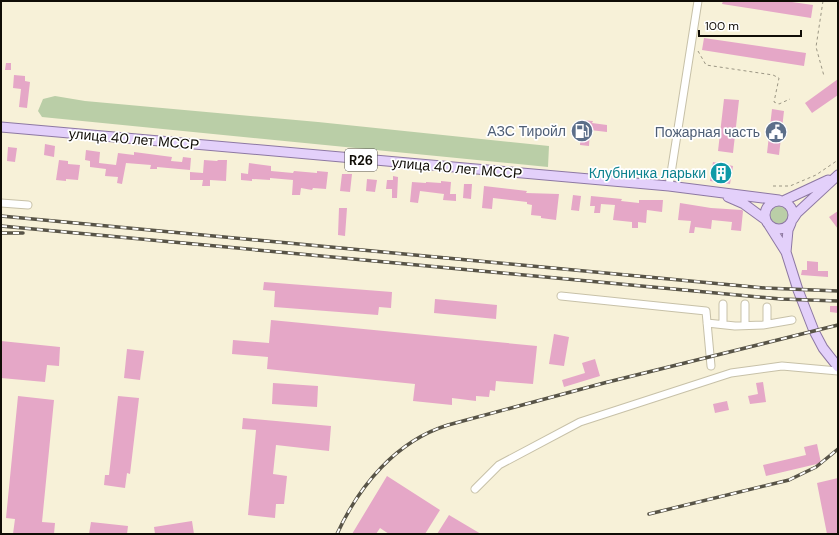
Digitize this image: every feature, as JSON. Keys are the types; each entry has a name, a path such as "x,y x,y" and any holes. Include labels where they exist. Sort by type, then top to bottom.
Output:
{"main road":[{"name":"улица 40 лет МССР","path":"1,127 669,186 781,200"},
{"path":"836,176 781,200 772,202 768,205 765,212 767,222 786,252 798,290 814,331 823,348 838,367"},
{"path":"767,222 778,229 784,229 797,213 836,176"},
{"name":"улица 40 лет МССР","path":"721,193 744,204 767,222"},
{"path":"781,200 792,207 793,211 792,220 788,230 786,252"}],"street":[{"path":"669,186 698,1"},
{"path":"1,203 28,205"},
{"path":"561,296 706,311 711,366"},
{"path":"723,304 723,324"},
{"path":"745,304 745,325"},
{"path":"767,307 767,324"},
{"path":"707,323 745,325 767,324 792,320"},
{"path":"475,489 499,465 580,422 731,373 782,366 838,371"}],"path":[{"path":"823,1 816,46 824,76"},
{"path":"691,47 697,49 706,65 773,75 779,78 774,102 779,104 790,99"},
{"path":"773,186 790,186 816,175 838,160"}],"green space":[{"path":"55,96 85,101 318,122 549,146 548,167 42,117 38,111 43,99"},
{"path":"781,203 785,204 791,210 791,218 785,224 781,225 777,224 771,218 770,214 771,210 777,204"}],"building":[{"path":"723,1 785,1 813,5 811,18 722,4"},
{"path":"704,38 806,53 804,66 702,50"},
{"path":"6,63 11,63 11,70 5,70"},
{"path":"14,75 25,76 25,81 30,82 27,108 19,107 21,89 13,88"},
{"path":"838,79 838,95 812,113 805,103"},
{"path":"724,99 739,100 733,153 718,151"},
{"name":"Пожарная часть","path":"772,109 784,111 779,155 767,153"},
{"path":"579,120 593,121 592,123 607,125 607,132 590,130 589,146 580,145 581,128 578,127"},
{"path":"45,144 55,146 54,157 44,155"},
{"path":"8,147 17,148 15,162 7,161"},
{"path":"86,150 100,152 99,163 116,165 118,153 134,155 134,152 172,157 171,161 182,162 183,157 191,158 190,170 157,167 157,169 150,169 151,165 126,163 122,184 117,183 118,177 105,176 106,169 90,167 90,161 85,160"},
{"path":"59,160 68,161 68,164 80,165 78,180 56,180"},
{"path":"204,160 227,160 226,181 210,180 210,186 202,186 203,180 190,180 190,172 203,173"},
{"name":"Клубничка ларьки","path":"713,162 733,166 730,184 710,181"},
{"path":"249,163 271,166 271,171 293,173 294,171 317,173 317,171 328,172 326,189 313,188 312,190 301,188 300,195 292,195 293,180 270,178 270,180 241,180 241,173 248,174"},
{"path":"342,174 352,174 350,192 340,191"},
{"path":"393,176 398,177 397,198 392,198 392,189 386,189 387,180 393,180"},
{"path":"367,179 377,180 375,192 366,191"},
{"path":"441,181 451,182 450,194 456,194 456,201 443,200 444,194 420,191 418,203 410,202 412,182 441,183"},
{"path":"464,184 472,184 471,199 463,198"},
{"path":"484,186 527,191 526,193 559,194 556,220 531,215 532,205 527,204 527,202 493,198 492,209 482,208"},
{"path":"573,195 581,196 579,211 571,210"},
{"path":"591,196 622,199 621,201 639,203 639,200 663,200 662,212 647,210 646,223 638,222 638,228 632,228 632,222 613,220 615,205 601,204 600,213 594,213 595,206 590,206"},
{"path":"680,203 711,208 742,210 741,231 731,230 732,222 712,220 711,229 695,227 694,233 689,233 691,221 678,220"},
{"path":"339,208 347,208 345,236 338,235"},
{"path":"838,211 838,229 829,217"},
{"path":"807,261 818,262 818,271 828,271 828,277 801,275 802,270 807,270"},
{"path":"264,282 392,292 391,308 379,307 378,315 274,307 275,291 263,290"},
{"path":"435,299 497,305 496,319 434,313"},
{"path":"830,306 838,306 838,313 830,312"},
{"path":"271,320 537,346 533,384 496,381 495,391 490,390 489,397 476,396 476,401 452,398 452,405 413,401 415,384 267,369 268,357 232,354 233,340 269,343"},
{"path":"554,334 569,337 564,366 549,364"},
{"path":"1,341 60,347 59,366 47,365 45,382 1,378"},
{"path":"127,349 144,351 140,380 124,378"},
{"path":"595,359 600,376 564,387 562,380 585,373 582,363"},
{"path":"763,382 766,402 750,404 748,396 758,394 756,383"},
{"path":"273,383 318,386 317,407 272,404"},
{"path":"18,396 54,400 42,522 55,523 54,534 13,534 15,519 6,518"},
{"path":"118,396 139,398 130,474 127,473 125,488 104,485 105,475 109,475"},
{"path":"727,401 729,410 715,413 713,404"},
{"path":"243,418 331,426 329,451 276,445 273,474 287,476 284,504 276,504 275,518 248,515 256,430 242,429"},
{"path":"817,444 821,463 766,476 763,465 806,455 804,447"},
{"path":"387,476 440,510 425,534 389,534 380,528 376,534 352,534"},
{"path":"838,478 838,534 827,534 817,483"},
{"path":"449,515 481,534 437,534"},
{"path":"192,521 194,534 155,534 154,527"},
{"path":"91,522 128,526 127,534 89,534"}],"railway":[{"path":"1,216 765,288 838,291"},
{"path":"1,226 781,299 838,301"},
{"path":"1,233 23,233"},
{"path":"337,534 356,499 381,468 396,454 429,432 448,425 604,383 838,325"},
{"path":"649,514 789,480 816,467 838,449"}],"place":[{"name":"АЗС Тиройл","path":"582,131"},
{"name":"Пожарная часть","path":"776,132"},
{"name":"Клубничка ларьки","path":"721,173"}]}
